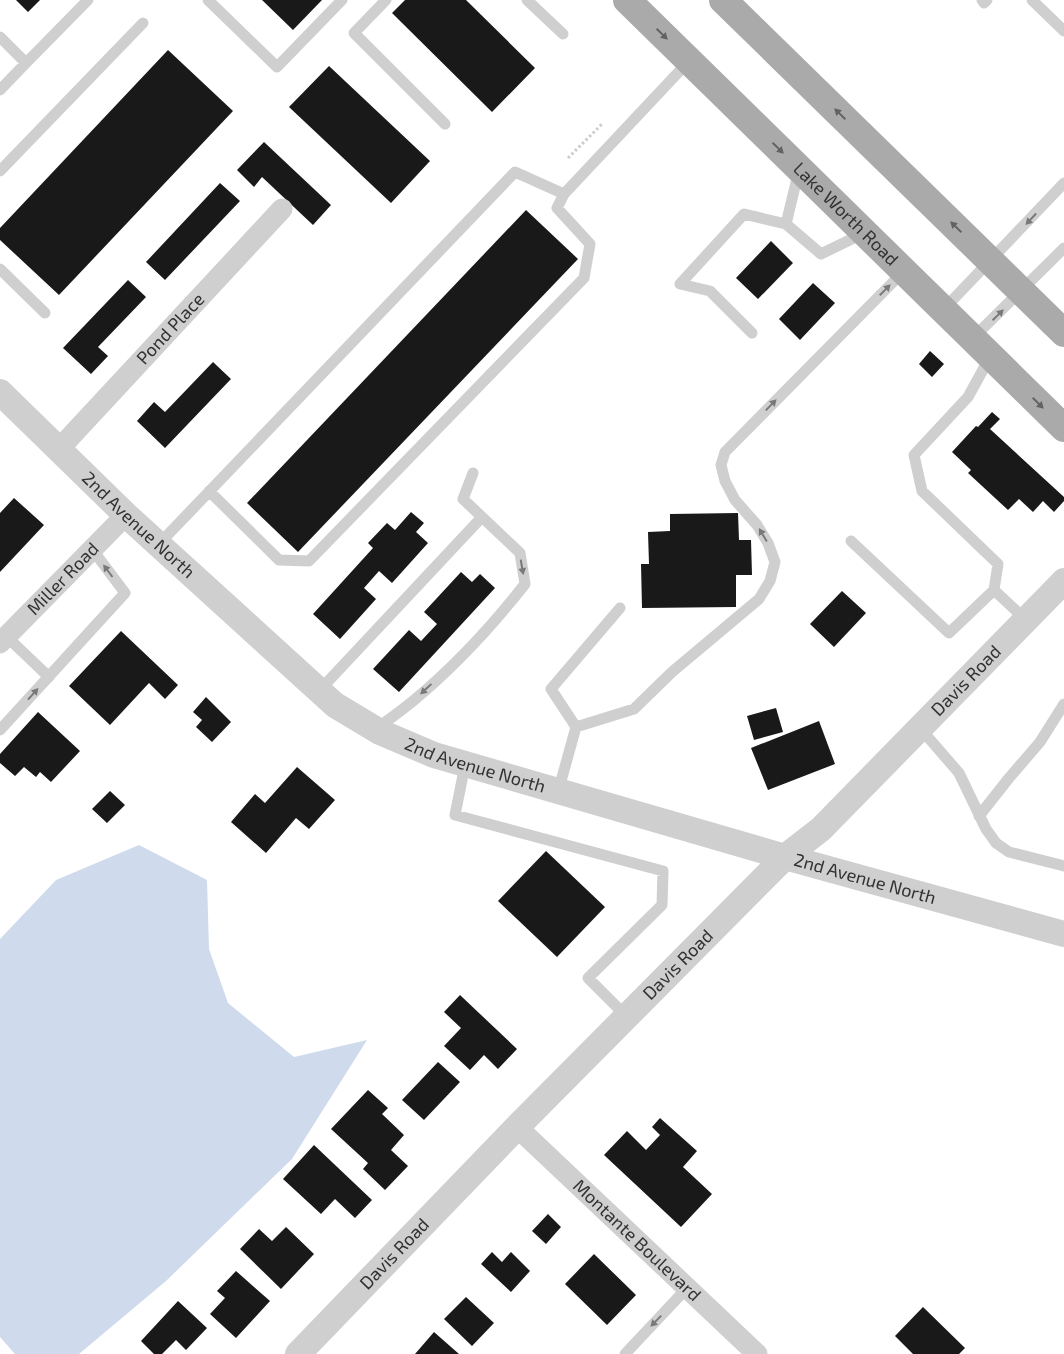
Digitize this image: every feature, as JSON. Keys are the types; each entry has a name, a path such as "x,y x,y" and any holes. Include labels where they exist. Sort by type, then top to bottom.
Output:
{"main road":[{"name":"Lake Worth Road","path":"627,0 1064,428"},
{"path":"732,5 1064,333"}],"street":[{"name":"Pond Place","path":"58,449 282,209"},
{"name":"2nd Avenue North","path":"0,392 126,515 335,705 376,729 434,756 785,857 1064,934"},
{"name":"Miller Road","path":"3,640 126,515"},
{"name":"Davis Road","path":"298,1354 626,1017 785,857 821,829 1064,581"},
{"name":"Montante Boulevard","path":"517,1127 687,1288 747,1351"}],"lane":[{"path":"0,90 88,0"},
{"path":"208,0 277,67 342,0"},
{"path":"386,0 354,33 445,124"},
{"path":"527,0 563,34"},
{"path":"982,0 984,3 987,0"},
{"path":"1032,0 1064,31"},
{"path":"0,171 143,23"},
{"path":"0,37 26,63"},
{"path":"209,491 279,560 309,561 584,278 590,244 557,208 564,194 689,61"},
{"path":"786,224 800,169"},
{"path":"158,544 515,172 564,194"},
{"path":"943,310 991,262 1064,183"},
{"path":"752,333 710,291 680,284 744,214 786,224 821,254 864,232"},
{"path":"851,541 949,633 994,590 998,564 922,491 914,455 968,396 982,347 1022,292 1064,248"},
{"path":"0,269 45,313"},
{"path":"576,727 634,709 672,672 759,599 770,581 774,562 768,543 757,525 735,500 725,481 721,464 725,452 904,271"},
{"path":"376,729 413,701 448,668 526,584 520,553 463,499 473,474"},
{"path":"320,691 482,517"},
{"path":"0,730 125,593 92,549"},
{"path":"994,590 1026,620"},
{"path":"558,792 576,727 551,689 620,608"},
{"path":"3,640 49,677"},
{"path":"979,816 1040,742 1064,704"},
{"path":"920,728 960,773 979,816 996,843 1008,852 1064,866"},
{"path":"465,765 455,815 663,872 662,906 588,978 626,1017"},
{"path":"625,1354 687,1288"}],"water":[{"path":"139,845 207,880 209,949 228,1003 294,1057 367,1040 292,1159 166,1281 79,1354 15,1354 0,1337 0,939 56,880"}],"building":[{"path":"16,0 40,0 28,12"},
{"path":"262,0 322,0 293,30"},
{"path":"405,0 466,0 535,68 492,112 392,13"},
{"path":"168,50 233,111 59,295 0,240 0,228"},
{"path":"329,66 430,161 391,203 289,107"},
{"path":"264,142 331,205 313,225 262,177 254,187 237,170"},
{"path":"220,183 240,201 165,280 146,262"},
{"path":"526,210 578,259 298,552 247,503"},
{"path":"771,241 793,263 758,299 736,278"},
{"path":"128,280 146,297 98,347 108,356 91,374 63,348"},
{"path":"813,283 835,303 800,340 779,319"},
{"path":"930,351 944,364 932,377 919,364"},
{"path":"213,362 231,379 165,448 137,421 154,402 165,412"},
{"path":"992,412 1000,419 990,429 1064,497 1064,501 1054,512 1043,501 1033,512 1019,499 1008,510 968,473 971,470 952,452"},
{"path":"14,498 44,525 0,572 0,513"},
{"path":"411,512 424,523 416,532 428,543 392,583 379,571 364,588 376,599 340,639 313,614 373,548 368,543 387,523 395,530"},
{"path":"738,513 739,540 751,540 752,575 736,575 736,607 642,608 641,564 649,564 648,532 670,531 670,514"},
{"path":"461,572 472,582 480,574 495,588 399,692 373,669 409,630 421,641 437,624 424,612"},
{"path":"842,591 866,613 834,647 810,624"},
{"path":"121,631 178,685 165,699 149,683 110,725 69,686"},
{"path":"206,697 231,722 212,742 196,727 202,720 193,712"},
{"path":"776,708 783,732 754,740 747,716"},
{"path":"38,712 80,751 51,782 40,772 36,777 24,767 15,776 0,763 0,754"},
{"path":"819,721 835,764 768,790 751,748"},
{"path":"297,767 335,800 309,829 296,818 266,853 231,822 255,794 265,803"},
{"path":"110,791 125,805 107,823 92,809"},
{"path":"546,851 605,907 557,957 498,901"},
{"path":"460,995 517,1049 498,1069 484,1055 470,1070 444,1046 461,1028 444,1012"},
{"path":"438,1062 460,1082 424,1120 402,1100"},
{"path":"368,1090 388,1108 382,1114 404,1135 391,1150 408,1166 385,1190 363,1169 368,1163 331,1129"},
{"path":"660,1118 697,1151 683,1167 712,1194 681,1227 604,1155 627,1131 646,1150 660,1135 652,1127"},
{"path":"314,1145 372,1200 355,1218 335,1199 321,1214 283,1179"},
{"path":"548,1214 561,1227 546,1244 532,1231"},
{"path":"286,1227 314,1254 281,1289 240,1249 259,1229 272,1241"},
{"path":"492,1252 502,1262 511,1252 530,1271 511,1292 481,1264"},
{"path":"594,1254 636,1295 607,1325 565,1284"},
{"path":"236,1271 270,1301 236,1338 210,1314 225,1298 217,1291"},
{"path":"466,1297 494,1323 472,1346 444,1319"},
{"path":"178,1301 207,1328 186,1350 176,1340 162,1354 154,1354 141,1341"},
{"path":"923,1307 965,1348 959,1354 913,1354 895,1336"},
{"path":"434,1332 459,1354 415,1354"}]}
